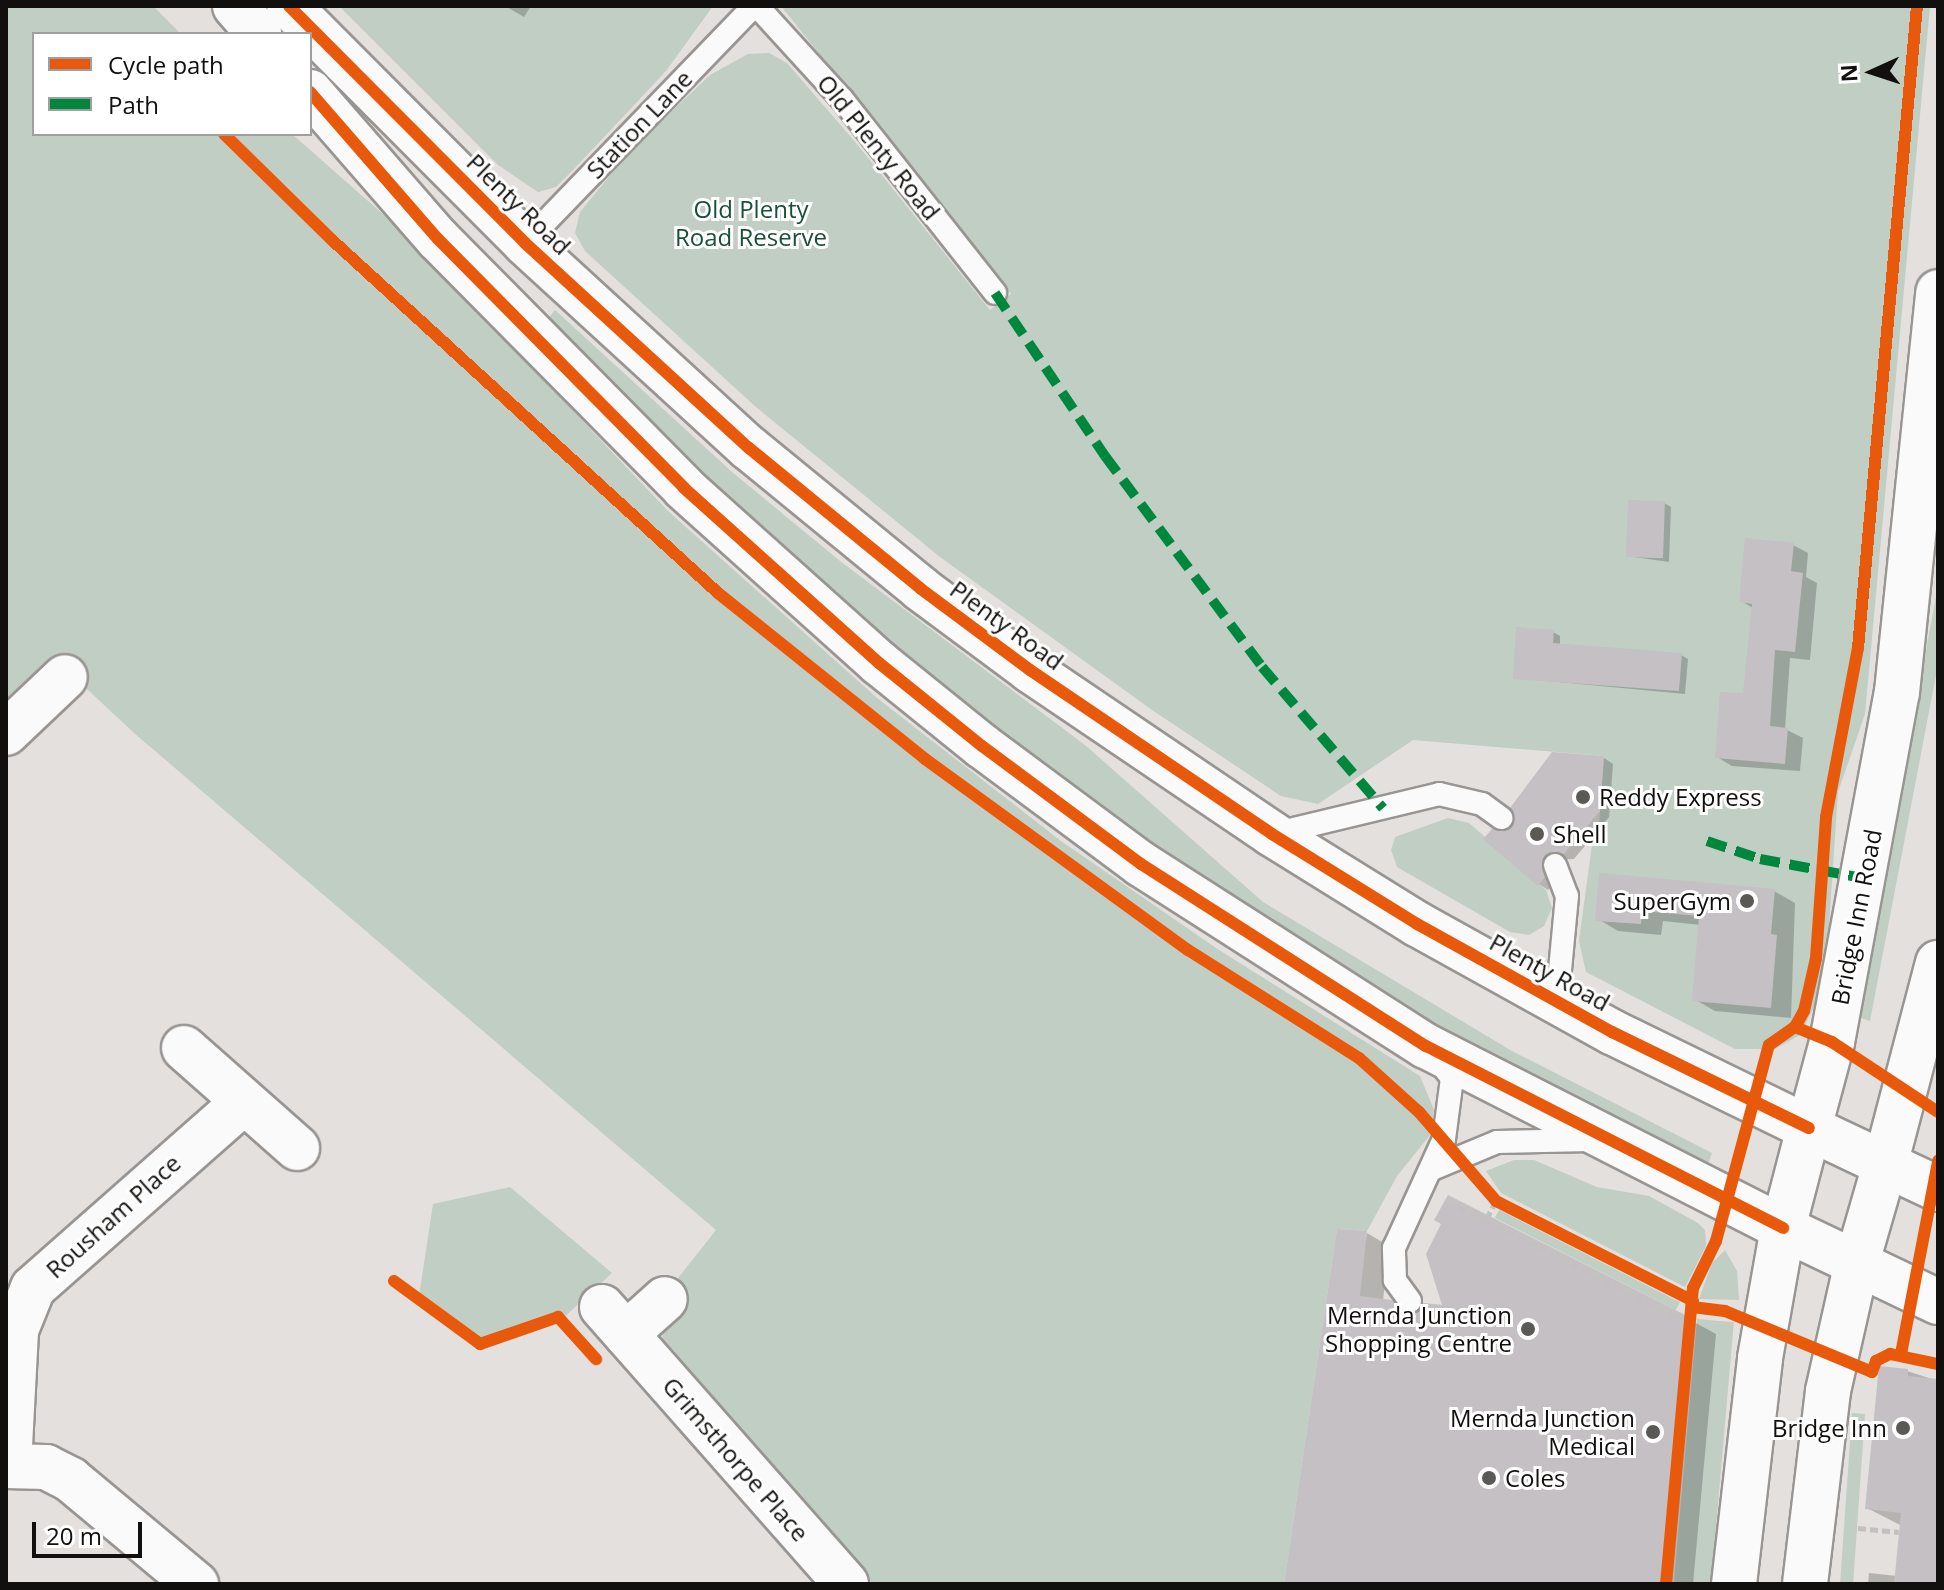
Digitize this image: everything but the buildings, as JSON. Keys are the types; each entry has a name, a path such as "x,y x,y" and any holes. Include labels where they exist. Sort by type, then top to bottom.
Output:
{"main road":[{"path":"235,6 257,32"},
{"name":"Plenty Road","path":"289,6 525,243 749,448 887,562 1030,670 1272,834 1557,1002 1938,1189"},
{"path":"312,94 438,239 593,398 709,511 879,663 1141,864 1426,1046 1603,1140 1938,1302"},
{"name":"Bridge Inn Road","path":"1734,1584 1760,1358 1783,1228 1832,1042 1897,692 1938,292"},
{"path":"6,733 65,677"},
{"path":"1805,1584 1828,1391 1857,1262 1938,963"},
{"path":"184,1048 297,1148"},
{"name":"Rousham Place","path":"21,1466 27,1377 15,1349 22,1308 53,1267 244,1102"},
{"path":"598,1323 665,1299"},
{"name":"Grimsthorpe Place","path":"598,1323 846,1584"},
{"path":"21,1466 71,1480 196,1584"}],"lane":[{"name":"Station Lane","path":"525,243 756,6"},
{"name":"Old Plenty Road","path":"756,6 842,99 995,293"},
{"path":"1272,834 1439,794 1482,804 1501,818"},
{"path":"1555,865 1567,896 1557,1002"},
{"path":"1410,1301 1395,1280 1394,1248 1432,1169 1448,1120 1452,1078 1426,1046"},
{"path":"1432,1169 1458,1154 1519,1139 1603,1140"}],"path":[{"path":"1458,1154 1496,1201 1510,1208"},
{"path":"1486,1220 1496,1201"},
{"path":"1442,1213 1448,1202 1675,1317 1695,1307"},
{"path":"394,1281 480,1344 558,1317 598,1323"},
{"path":"1690,1327 1695,1307"},
{"path":"1858,1528 1899,1532"}],"green space":[{"path":"6,6 153,6 179,32 32,32 32,136 294,136 401,230 668,511 877,698 1061,841 1219,950 1420,1076 1434,1110 1430,1135 1397,1176 1367,1231 1337,1229 1284,1584 873,1584 661,1343 665,1326 687,1307 671,1287 716,1230 134,733 56,660 6,710"},
{"path":"339,6 713,6 666,71 575,168 556,187 538,192 498,165"},
{"name":"Old Plenty Road Reserve","path":"781,6 1930,6 1865,714 1838,792 1828,940 1815,1005 1800,1035 1775,1049 1735,1049 1586,972 1579,941 1595,822 1599,825 1604,756 1413,740 1318,804 1281,796 1152,710 940,557 756,407 585,251 575,233 580,212 631,150 710,75 748,54 769,53 787,63 856,143 990,310 1011,294"},
{"path":"555,310 732,472 840,561 1085,745 1263,902 1512,1051 1712,1153 1707,1167 1375,992 1185,870 965,708 757,530 547,320"},
{"path":"1938,586 1936,675 1870,1021 1857,1017"},
{"path":"1448,818 1469,823 1546,890 1552,908 1544,926 1529,935 1510,932 1397,867 1391,850 1395,837"},
{"path":"1514,1160 1534,1160 1597,1187 1649,1196 1698,1223 1705,1230 1706,1246 1685,1287 1501,1193 1486,1171"},
{"path":"510,1187 612,1273 559,1322 480,1349 418,1303 433,1204"},
{"path":"1499,1210 1680,1302 1676,1310 1495,1218"},
{"path":"1725,1250 1737,1271 1739,1300 1699,1299 1712,1263"},
{"path":"1697,1319 1734,1322 1711,1584 1674,1584"},
{"path":"1852,1413 1865,1414 1853,1584 1840,1584"}],"marked path":[{"path":"995,293 1105,456 1262,667 1383,808"},
{"path":"1707,841 1760,859 1863,878"}],"cycle path":[{"path":"289,6 525,243 749,448 921,589 1030,670 1272,834 1417,924 1612,1032 1809,1128"},
{"path":"1795,1027 1804,1011 1816,958 1826,817 1858,648 1917,6"},
{"path":"312,94 438,239 684,488 879,663 982,746 1141,864 1426,1046 1783,1228"},
{"path":"226,136 332,240 718,593 925,759 1188,950 1359,1058 1419,1112 1496,1201 1693,1301"},
{"path":"1666,1584 1693,1288 1716,1241 1769,1045 1795,1027 1832,1042 1938,1112"},
{"path":"1901,1354 1938,1161"},
{"path":"394,1281 480,1344 558,1317 596,1359"},
{"path":"1692,1307 1725,1311 1872,1372 1876,1361 1890,1354 1938,1364"}],"place":[{"name":"Reddy Express","path":"1583,797"},
{"name":"Shell","path":"1537,834"},
{"name":"SuperGym","path":"1747,901"},
{"name":"Mernda Junction Shopping Centre","path":"1528,1329"},
{"name":"Bridge Inn","path":"1903,1428"},
{"name":"Mernda Junction Medical","path":"1653,1432"},
{"name":"Coles","path":"1489,1478"}]}
